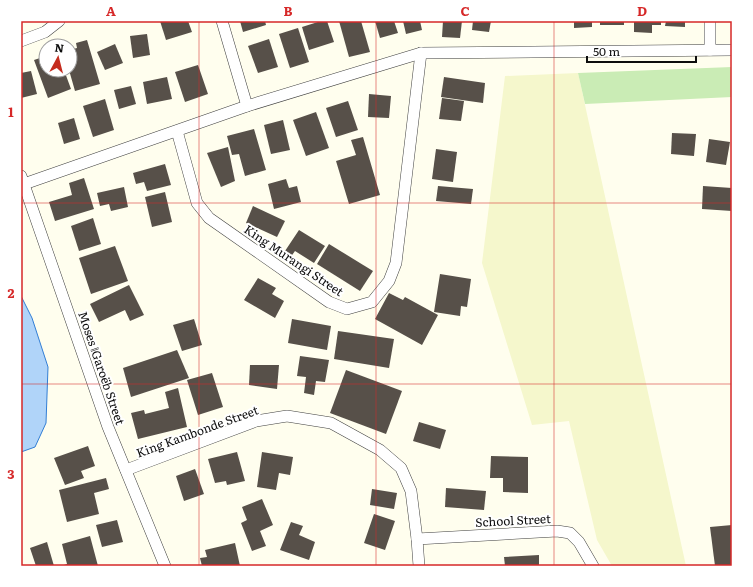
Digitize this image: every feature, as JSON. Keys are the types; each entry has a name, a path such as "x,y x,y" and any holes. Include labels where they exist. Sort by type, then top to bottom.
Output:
{"street":[{"path":"21,41 45,32 59,21"},
{"path":"222,21 246,106"},
{"path":"710,21 710,50"},
{"path":"22,180 177,131 246,106 421,53 732,50"},
{"name":"King Murangi Street","path":"177,131 197,203 209,218 329,302 347,309 372,302 389,281 396,264 421,53"},
{"name":"Moses ǁGaroëb Street","path":"22,180 108,427 165,566"},
{"name":"King Kambonde Street","path":"126,470 256,421 287,416 330,423 380,450 401,468 411,490 419,566"},
{"name":"School Street","path":"417,539 557,530 570,533 580,542 593,566"}],"green space":[{"path":"732,67 732,97 585,104 578,73"},
{"path":"578,73 686,566 612,566 597,540 569,421 532,425 482,263 505,76"}],"water":[{"path":"21,296 32,318 48,367 46,423 35,447 21,452"}],"building":[{"path":"160,21 188,21 192,32 166,40"},
{"path":"240,21 265,21 266,25 243,32"},
{"path":"321,21 327,21 334,42 309,50 302,27"},
{"path":"339,21 361,21 370,52 349,57"},
{"path":"375,21 394,21 398,33 380,38"},
{"path":"403,21 420,21 422,30 406,34"},
{"path":"443,21 462,21 460,38 442,37"},
{"path":"473,21 491,21 489,32 472,30"},
{"path":"574,21 592,21 592,27 574,28"},
{"path":"600,21 624,21 624,25 600,25"},
{"path":"634,21 661,21 661,25 652,25 652,33 634,32"},
{"path":"666,21 685,21 685,27 665,26"},
{"path":"298,28 309,62 290,68 279,34"},
{"path":"147,34 150,55 133,58 130,36"},
{"path":"269,39 278,67 258,73 248,46"},
{"path":"87,40 100,84 75,91 71,78 78,78 78,42"},
{"path":"115,44 123,63 105,70 97,52"},
{"path":"38,59 38,71 34,60"},
{"path":"198,65 208,94 185,102 175,72"},
{"path":"31,71 37,94 21,98 21,73"},
{"path":"167,77 172,99 147,104 143,82"},
{"path":"444,77 485,83 483,103 441,97"},
{"path":"41,78 67,78 71,89 48,98"},
{"path":"131,86 136,104 119,109 114,90"},
{"path":"369,94 391,96 389,118 368,117"},
{"path":"442,98 464,101 461,121 439,119"},
{"path":"105,99 114,130 93,137 83,106"},
{"path":"348,101 358,130 336,137 326,108"},
{"path":"316,112 329,148 306,156 293,120"},
{"path":"74,118 80,139 64,144 58,123"},
{"path":"283,120 290,150 271,154 264,125"},
{"path":"254,129 266,170 245,176 239,154 232,155 227,136"},
{"path":"672,133 696,134 694,156 671,154"},
{"path":"363,137 380,195 349,204 336,161 356,155 351,140"},
{"path":"709,139 730,142 726,165 706,162"},
{"path":"228,147 235,181 221,187 207,153"},
{"path":"436,149 457,152 453,182 432,179"},
{"path":"165,164 171,185 147,191 144,182 136,184 133,173"},
{"path":"84,178 94,209 55,221 49,202 72,195 69,183"},
{"path":"286,179 289,188 297,186 301,202 274,209 268,184"},
{"path":"438,186 473,189 471,204 436,201"},
{"path":"703,186 732,188 732,211 702,209"},
{"path":"124,187 128,207 111,211 109,204 100,206 97,193"},
{"path":"165,192 172,222 152,227 145,197"},
{"path":"253,206 285,221 277,237 246,223"},
{"path":"93,218 101,244 79,251 71,226"},
{"path":"299,230 325,246 314,263 295,251 290,258 283,254"},
{"path":"329,244 373,271 360,291 317,264"},
{"path":"115,246 128,281 91,294 79,258"},
{"path":"440,274 471,279 467,307 461,306 460,316 434,312"},
{"path":"258,278 276,288 272,294 284,301 275,318 244,300"},
{"path":"129,285 144,315 130,321 125,310 99,322 90,304"},
{"path":"389,293 403,300 405,297 438,315 422,345 375,319"},
{"path":"194,319 202,345 182,351 173,325"},
{"path":"292,319 331,326 327,350 288,343"},
{"path":"338,331 394,339 389,368 334,359"},
{"path":"177,350 189,378 131,397 123,368"},
{"path":"300,356 329,360 325,382 316,381 314,395 304,393 306,377 297,376"},
{"path":"250,365 279,365 277,389 249,385"},
{"path":"346,370 402,391 386,434 330,413"},
{"path":"212,373 223,407 198,415 187,380"},
{"path":"178,388 187,427 138,439 131,413 144,410 145,414 169,408 165,392"},
{"path":"419,422 446,430 440,449 413,441"},
{"path":"88,446 95,466 81,471 84,478 65,485 54,458"},
{"path":"237,452 245,481 227,485 226,481 215,483 208,459"},
{"path":"262,452 293,457 290,475 279,473 276,490 257,487"},
{"path":"491,456 528,457 528,493 503,492 503,478 490,478"},
{"path":"195,469 204,494 184,501 176,476"},
{"path":"106,478 109,489 94,493 99,514 67,522 59,490"},
{"path":"446,488 486,491 484,510 445,507"},
{"path":"372,489 397,493 394,509 370,505"},
{"path":"262,499 273,525 260,531 266,546 252,551 241,523 247,520 242,507"},
{"path":"374,514 395,521 385,550 364,543"},
{"path":"117,520 123,542 102,547 96,525"},
{"path":"291,522 303,526 299,535 315,542 309,560 280,550"},
{"path":"732,525 732,566 715,566 710,527"},
{"path":"90,536 98,566 61,566 67,564 62,544"},
{"path":"47,542 54,566 36,566 30,548"},
{"path":"235,543 240,566 202,566 200,558 207,557 205,550"},
{"path":"539,555 539,566 505,566 504,557"}]}
